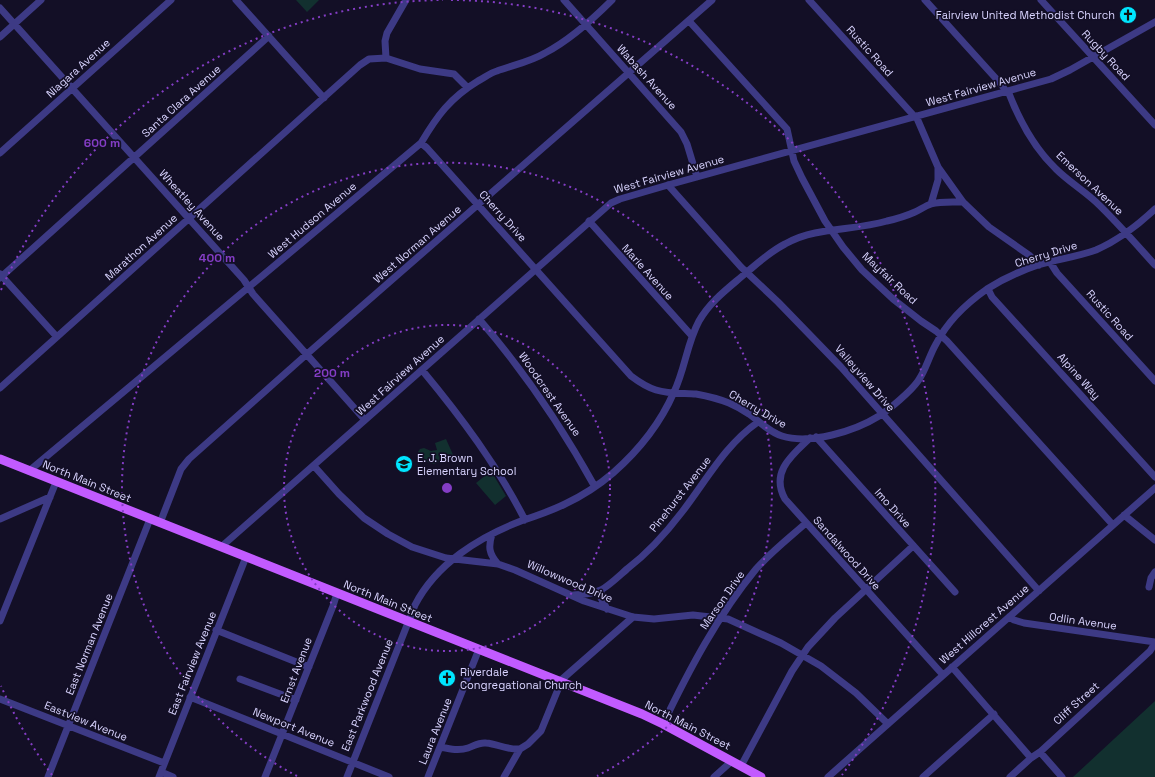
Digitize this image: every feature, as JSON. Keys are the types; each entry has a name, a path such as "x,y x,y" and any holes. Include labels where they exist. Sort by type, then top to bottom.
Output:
{"main road":[{"name":"North Main Street","path":"0,459 663,724 761,777"}],"street":[{"path":"0,37 41,0"},
{"name":"Niagara Avenue","path":"0,153 170,0"},
{"path":"236,0 324,98"},
{"path":"406,0 387,33 385,41 386,58 420,69 454,74 467,88"},
{"name":"Wabash Avenue","path":"564,0 681,132 687,144 697,177"},
{"name":"West Hudson Avenue","path":"29,471 421,143 436,118 452,99 467,88 496,71 531,60 546,53 570,38 612,0"},
{"name":"West Norman Avenue","path":"160,523 181,469 185,463 307,354 712,0"},
{"name":"Rustic Road","path":"809,0 916,116 938,167 963,202 989,227 1029,255 1039,265"},
{"name":"Emerson Avenue","path":"925,0 1007,91 1022,124 1044,156 1056,169 1093,200 1155,265"},
{"name":"Rugby Road","path":"1041,0 1155,125"},
{"name":"Wheatley Avenue","path":"0,8 244,280 253,294 365,420"},
{"name":"Mayfair Road","path":"689,21 785,126 788,132 794,161 806,188 825,221 843,247 870,278 893,299 941,336 1113,525"},
{"name":"West Fairview Avenue","path":"221,548 589,221 615,201 1058,76 1155,22"},
{"name":"Santa Clara Avenue","path":"1,276 269,36"},
{"name":"Marathon Avenue","path":"0,388 360,65 369,59 386,58"},
{"name":"Cherry Drive","path":"421,143 631,376 655,390 697,394 719,399 737,407 780,435 796,439 813,438 842,432 882,414 910,390 918,381 936,344 960,312 988,289 1020,272 1039,265 1094,250 1136,227 1155,209"},
{"path":"931,204 938,180 938,167"},
{"name":"Valleyview Drive","path":"668,185 746,273 813,337 1039,591"},
{"name":"East Parkwood Avenue","path":"347,777 408,621 427,585 455,559 477,543 492,534 566,504 595,487 613,473 639,447 655,426 674,392 685,362 692,336 702,316 713,302 772,252 798,237 887,221 912,213 931,204 963,202"},
{"name":"Marie Avenue","path":"589,221 692,336"},
{"name":"Rustic Road","path":"1050,262 1057,273 1155,381"},
{"path":"1,276 57,337"},
{"name":"Alpine Way","path":"988,289 999,305 1155,477"},
{"name":"Woodcrest Avenue","path":"479,319 500,343 541,398 566,436 595,487"},
{"path":"422,370 457,412 475,437 513,495 526,520"},
{"name":"Pinehurst Avenue","path":"574,595 587,594 601,590 630,567 656,543 683,512 726,452 748,429 758,422"},
{"name":"Sandalwood Drive","path":"813,438 785,463 782,469 779,480 784,499 943,675"},
{"name":"Imo Drive","path":"813,438 955,592"},
{"name":"Willowwood Drive","path":"314,466 354,509 377,527 412,547 446,558 498,564 526,574 574,595 584,601 633,617 654,619 694,615 728,619 761,633 803,655 851,689 888,724"},
{"path":"0,621 56,482"},
{"name":"West Hillcrest Avenue","path":"828,777 1155,488"},
{"path":"0,519 50,497"},
{"path":"1124,515 1155,540"},
{"name":"East Norman Avenue","path":"48,777 150,519"},
{"name":"Marson Drive","path":"663,724 720,618 757,568 806,523"},
{"path":"492,534 490,542 491,557 498,564"},
{"path":"741,766 792,671 803,655 834,618 914,546"},
{"name":"East Fairview Avenue","path":"160,775 246,557"},
{"path":"1149,587 1151,578 1155,572"},
{"path":"601,590 601,598 607,609"},
{"name":"Ernst Avenue","path":"265,777 337,593"},
{"path":"504,777 520,749 541,731 561,682 633,617"},
{"name":"Odlin Avenue","path":"1009,617 1024,623 1155,643"},
{"path":"216,630 309,667"},
{"name":"Cliff Street","path":"1010,777 1040,752 1150,651 1155,643"},
{"name":"Laura Avenue","path":"428,777 479,650"},
{"path":"952,667 1031,758"},
{"path":"240,679 296,700"},
{"name":"Newport Avenue","path":"190,697 390,777"},
{"name":"Eastview Avenue","path":"0,699 164,763"},
{"path":"923,777 994,714"},
{"path":"440,747 462,750 479,743 486,743 500,747 520,749"},
{"path":"1040,752 1062,777"},
{"path":"714,777 732,761"},
{"path":"160,775 173,777"}],"green space":[{"path":"296,0 319,0 307,12"},
{"path":"446,439 454,457 434,464 429,463 419,456 418,452 420,449 424,448 431,451 437,450 435,443"},
{"path":"491,471 506,496 495,505 476,483"},
{"path":"1155,701 1155,777 1073,777"}],"place":[{"name":"Fairview United Methodist Church","path":"1128,15"},
{"name":"E. J. Brown Elementary School","path":"404,464"},
{"name":"Riverdale Congregational Church","path":"447,678"}]}
